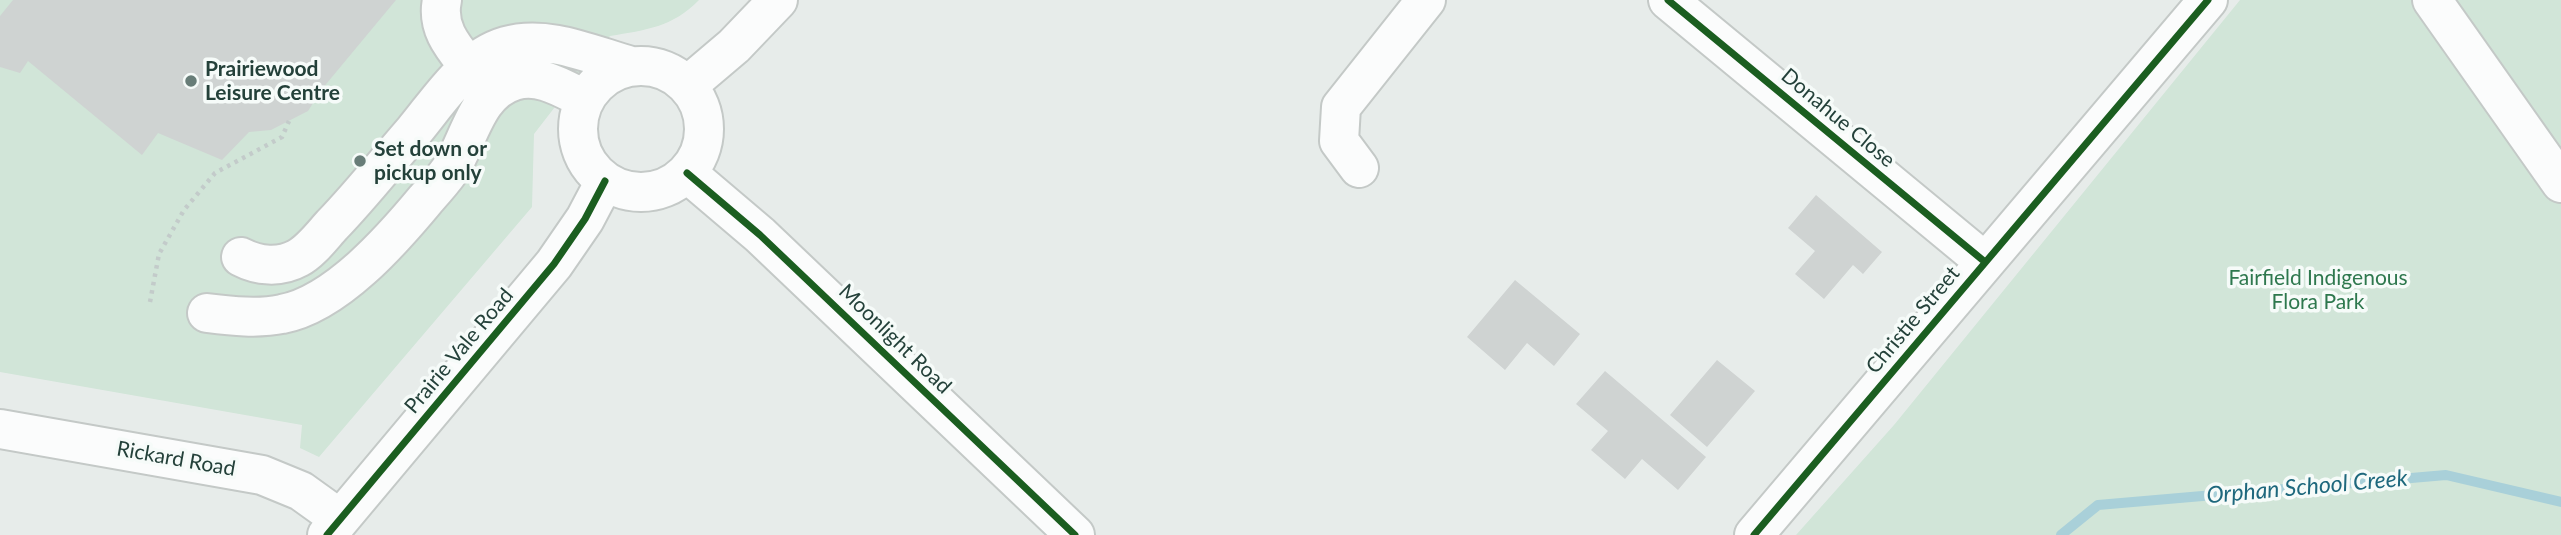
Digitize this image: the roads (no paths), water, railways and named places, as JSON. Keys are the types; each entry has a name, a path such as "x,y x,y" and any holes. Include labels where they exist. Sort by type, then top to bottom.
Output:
{"street":[{"path":"442,0 440,17 443,31 469,67"},
{"path":"688,85 734,46 778,0"},
{"path":"1359,168 1339,141 1341,107 1426,0"},
{"name":"Donahue Close","path":"1668,0 1986,262"},
{"name":"Christie Street","path":"1754,535 2208,0"},
{"path":"2432,0 2561,183"},
{"path":"242,257 249,261 274,265 299,258 349,207 469,67 486,54 527,42 566,47 631,66 652,66 671,72 688,85 699,101 705,119 704,139 698,157 687,173 665,188 638,192 620,189 605,181 591,168 582,153 577,135 578,116 584,99 596,84 612,72 631,66"},
{"path":"207,313 255,317 281,315 306,307 326,296 391,242 450,170 488,98 512,81 539,79 584,99"},
{"name":"Moonlight Road","path":"687,173 760,235 1075,535"},
{"name":"Prairie Vale Road","path":"334,527 554,264 585,219 605,181"},
{"path":"349,207 391,242"},
{"name":"Rickard Road","path":"0,429 276,479 301,491 334,527"}],"waterway":[{"name":"Orphan School Creek","path":"2061,535 2098,505 2446,475 2561,502"}],"place":[{"name":"Prairiewood Leisure Centre","path":"191,81"},
{"name":"Set down or pickup only","path":"360,161"}],"park label":[{"name":"Fairfield Indigenous Flora Park","path":"2318,290"}]}
